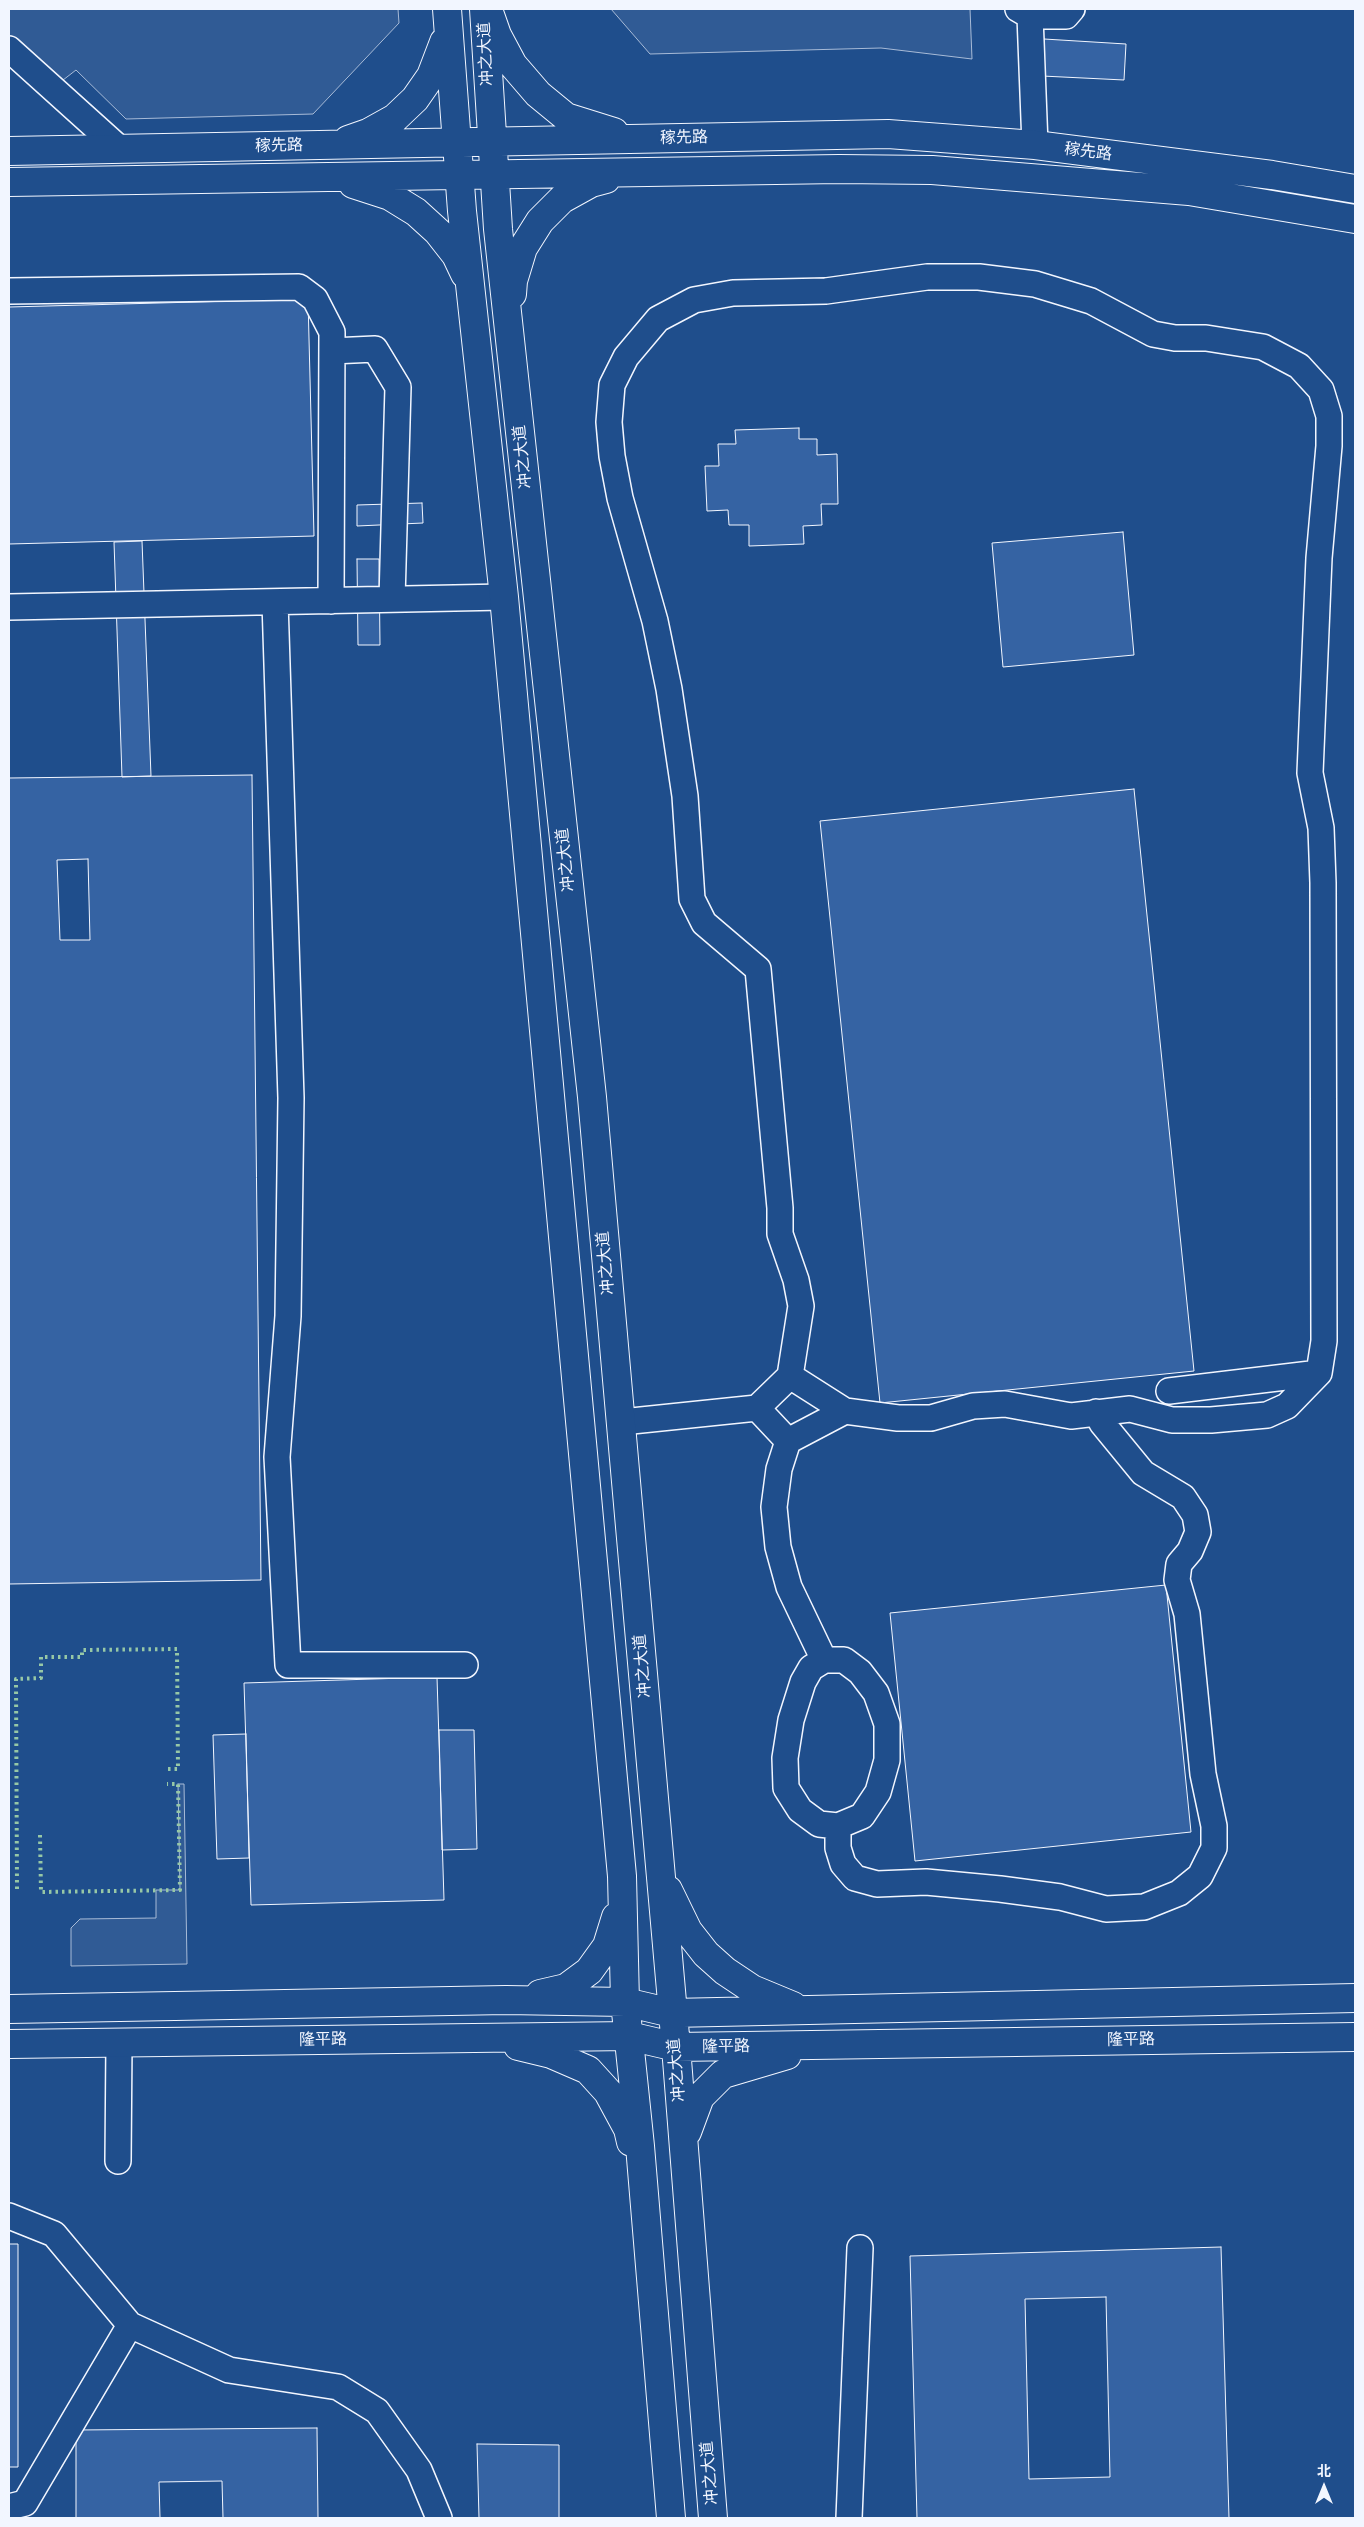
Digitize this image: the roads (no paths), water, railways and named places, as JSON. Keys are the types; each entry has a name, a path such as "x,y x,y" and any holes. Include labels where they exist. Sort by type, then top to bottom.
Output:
{"main road":[{"name":"冲之大道","path":"484,9 494,175 591,1087 622,1422 676,2048 713,2518"},
{"path":"488,9 497,35 513,65 538,94 566,117 606,130 655,139"},
{"path":"448,17 459,176 504,597 622,1876 625,2002 644,2192 671,2518"},
{"path":"330,145 368,134 395,118 415,98 431,76 442,51 448,17"},
{"name":"稼先路","path":"9,151 888,134 1035,145 1272,175 1355,189"},
{"name":"稼先路","path":"9,182 932,170 1189,191 1355,219"},
{"path":"509,328 513,281 523,248 540,221 562,199 591,183 630,173"},
{"path":"320,177 360,185 390,196 416,212 438,232 456,255 470,287"},
{"path":"661,1875 688,1931 706,1954 752,1989 801,2010"},
{"path":"506,2000 566,1988 589,1970 606,1946 615,1926 622,1876"},
{"path":"9,2009 506,2000 625,2002 672,2013 1355,1998"},
{"name":"隆平路","path":"9,2044 629,2036 676,2048 1355,2037"},
{"path":"477,2037 551,2054 588,2070 608,2092 628,2129 644,2192"},
{"path":"687,2184 687,2128 700,2097 723,2074 818,2045"}],"lane":[{"path":"1035,145 1024,12 1066,16 1072,9"},
{"path":"9,49 120,149"},
{"path":"622,1422 757,1408 790,1376 801,1313 801,1300 780,1234 780,1208 758,969 704,923 692,899 685,796 669,689 655,621 620,498 612,456 609,422 612,385 626,357 658,319 694,300 733,293 826,291 927,277 979,277 1035,284 1091,301 1153,334 1175,338 1206,338 1263,347 1299,366 1321,390 1329,416 1329,446 1319,558 1310,773 1321,828 1323,883 1324,1341 1319,1373 1287,1406 1267,1415 1210,1420 1172,1420 1130,1409 1071,1416 1005,1404 973,1406 931,1418 898,1418 845,1411 790,1376"},
{"path":"9,290 300,287 315,299 332,332 331,601"},
{"path":"332,351 375,349 398,387 392,600"},
{"path":"9,607 504,597"},
{"path":"275,602 290,1098 288,1316 277,1457 288,1665 465,1665"},
{"path":"1170,1391 1319,1373"},
{"path":"757,1408 788,1440"},
{"path":"824,1660 789,1587 778,1547 774,1508 779,1469 788,1440 845,1411"},
{"path":"838,1826 838,1848 843,1864 855,1878 877,1884 926,1882 1000,1889 1060,1897 1106,1909 1144,1907 1180,1893 1200,1876 1214,1848 1214,1826 1203,1774 1187,1614 1177,1580 1180,1564 1190,1550 1198,1532 1195,1514 1183,1497 1143,1472 1102,1424 1096,1412"},
{"path":"824,1660 844,1660 860,1672 876,1693 887,1724 887,1760 878,1792 862,1816 838,1826 819,1824 800,1810 786,1788 785,1758 791,1720 804,1682 811,1668 824,1660"},
{"path":"118,2161 119,2043"},
{"path":"9,2216 54,2234 130,2325 229,2370 338,2387 378,2410 418,2470 439,2518"},
{"path":"848,2518 860,2248"},
{"path":"9,2507 25,2504 130,2325"}]}
